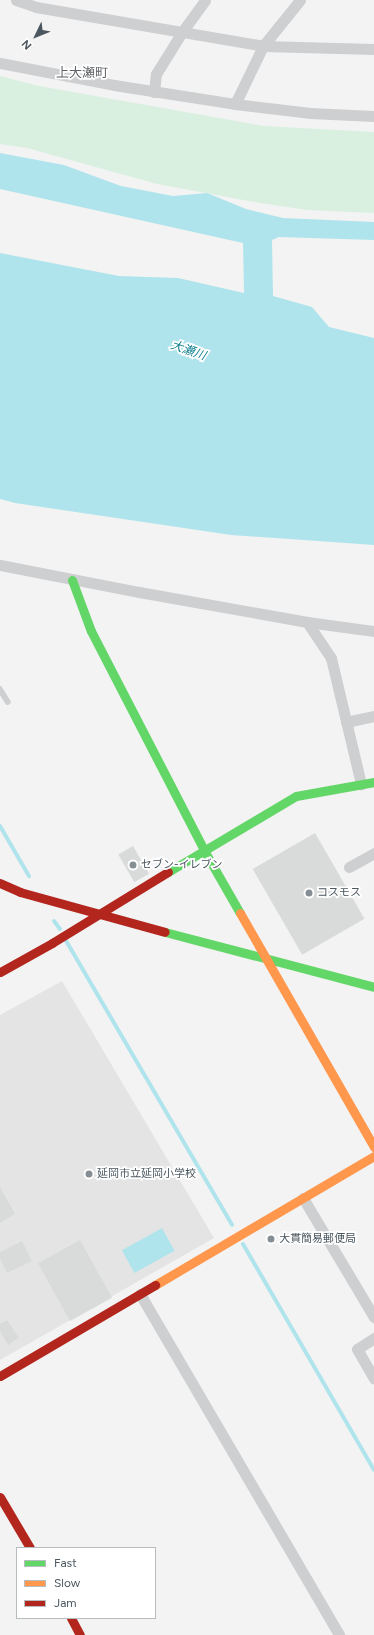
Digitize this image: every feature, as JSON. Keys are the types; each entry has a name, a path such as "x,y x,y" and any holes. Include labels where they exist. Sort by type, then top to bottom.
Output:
{"street":[{"path":"16,0 36,7 263,46 374,48"},
{"path":"154,92 156,74 182,32 205,0"},
{"path":"235,104 263,46 300,0"},
{"path":"0,63 154,92 235,104 310,113 374,116"},
{"path":"0,564 72,580 307,622 374,632"},
{"path":"72,580 91,632 205,852 374,1147"},
{"path":"307,622 331,658 361,784"},
{"path":"346,722 374,716"},
{"path":"0,972 52,943 296,796 374,782"},
{"path":"350,867 374,853"},
{"path":"0,883 20,892 98,914 374,987"},
{"path":"0,1376 374,1156"},
{"path":"303,1198 374,1317"},
{"path":"140,1294 339,1635"},
{"path":"374,1338 357,1349 374,1378"},
{"path":"0,1497 29,1547"},
{"path":"72,1619 80,1635"}],"lane":[{"path":"0,689 8,702"}],"shaded area":[{"name":"延岡市立延岡小学校","path":"62,981 214,1238 0,1360 0,1015"}],"green space":[{"path":"0,76 39,86 264,126 374,132 374,213 307,210 254,202 157,184 27,148 0,144"}],"water":[{"name":"大瀬川","path":"0,153 64,165 121,186 173,196 207,193 246,209 283,218 374,222 374,240 279,237 272,240 273,296 312,307 329,327 374,338 374,545 231,535 15,503 0,499 0,253 119,276 178,278 244,293 243,243 0,189"},
{"path":"162,1228 175,1251 134,1273 122,1250"}],"building":[{"name":"コスモス","path":"315,833 365,919 302,955 253,869"},
{"name":"セブン-イレブン","path":"133,846 149,874 134,882 118,854"},
{"path":"0,1187 15,1214 0,1223"},
{"path":"80,1240 112,1298 70,1321 38,1263"},
{"path":"22,1241 32,1261 7,1273 0,1259 0,1252"},
{"path":"7,1320 19,1338 8,1345 0,1331 0,1324"}],"waterway":[{"path":"0,826 29,876"},
{"path":"54,921 60,929"},
{"path":"65,939 232,1225"},
{"path":"243,1244 374,1470"}],"traffic: fast":[{"path":"72,580 91,631 205,852 240,913"},
{"path":"168,872 296,796 374,782"},
{"path":"165,932 374,987"}],"traffic: slow":[{"path":"240,913 374,1147"},
{"path":"155,1285 374,1156"}],"traffic: jam":[{"path":"0,972 52,943 168,872"},
{"path":"0,883 20,892 165,932"},
{"path":"0,1376 155,1285"},
{"path":"0,1497 29,1547"},
{"path":"72,1619 80,1635"}],"place":[{"name":"セブン-イレブン","path":"133,865"},
{"name":"コスモス","path":"309,893"},
{"name":"延岡市立延岡小学校","path":"89,1174"},
{"name":"大貫簡易郵便局","path":"271,1239"}],"district":[{"name":"上大瀬町","path":"82,73"}]}
